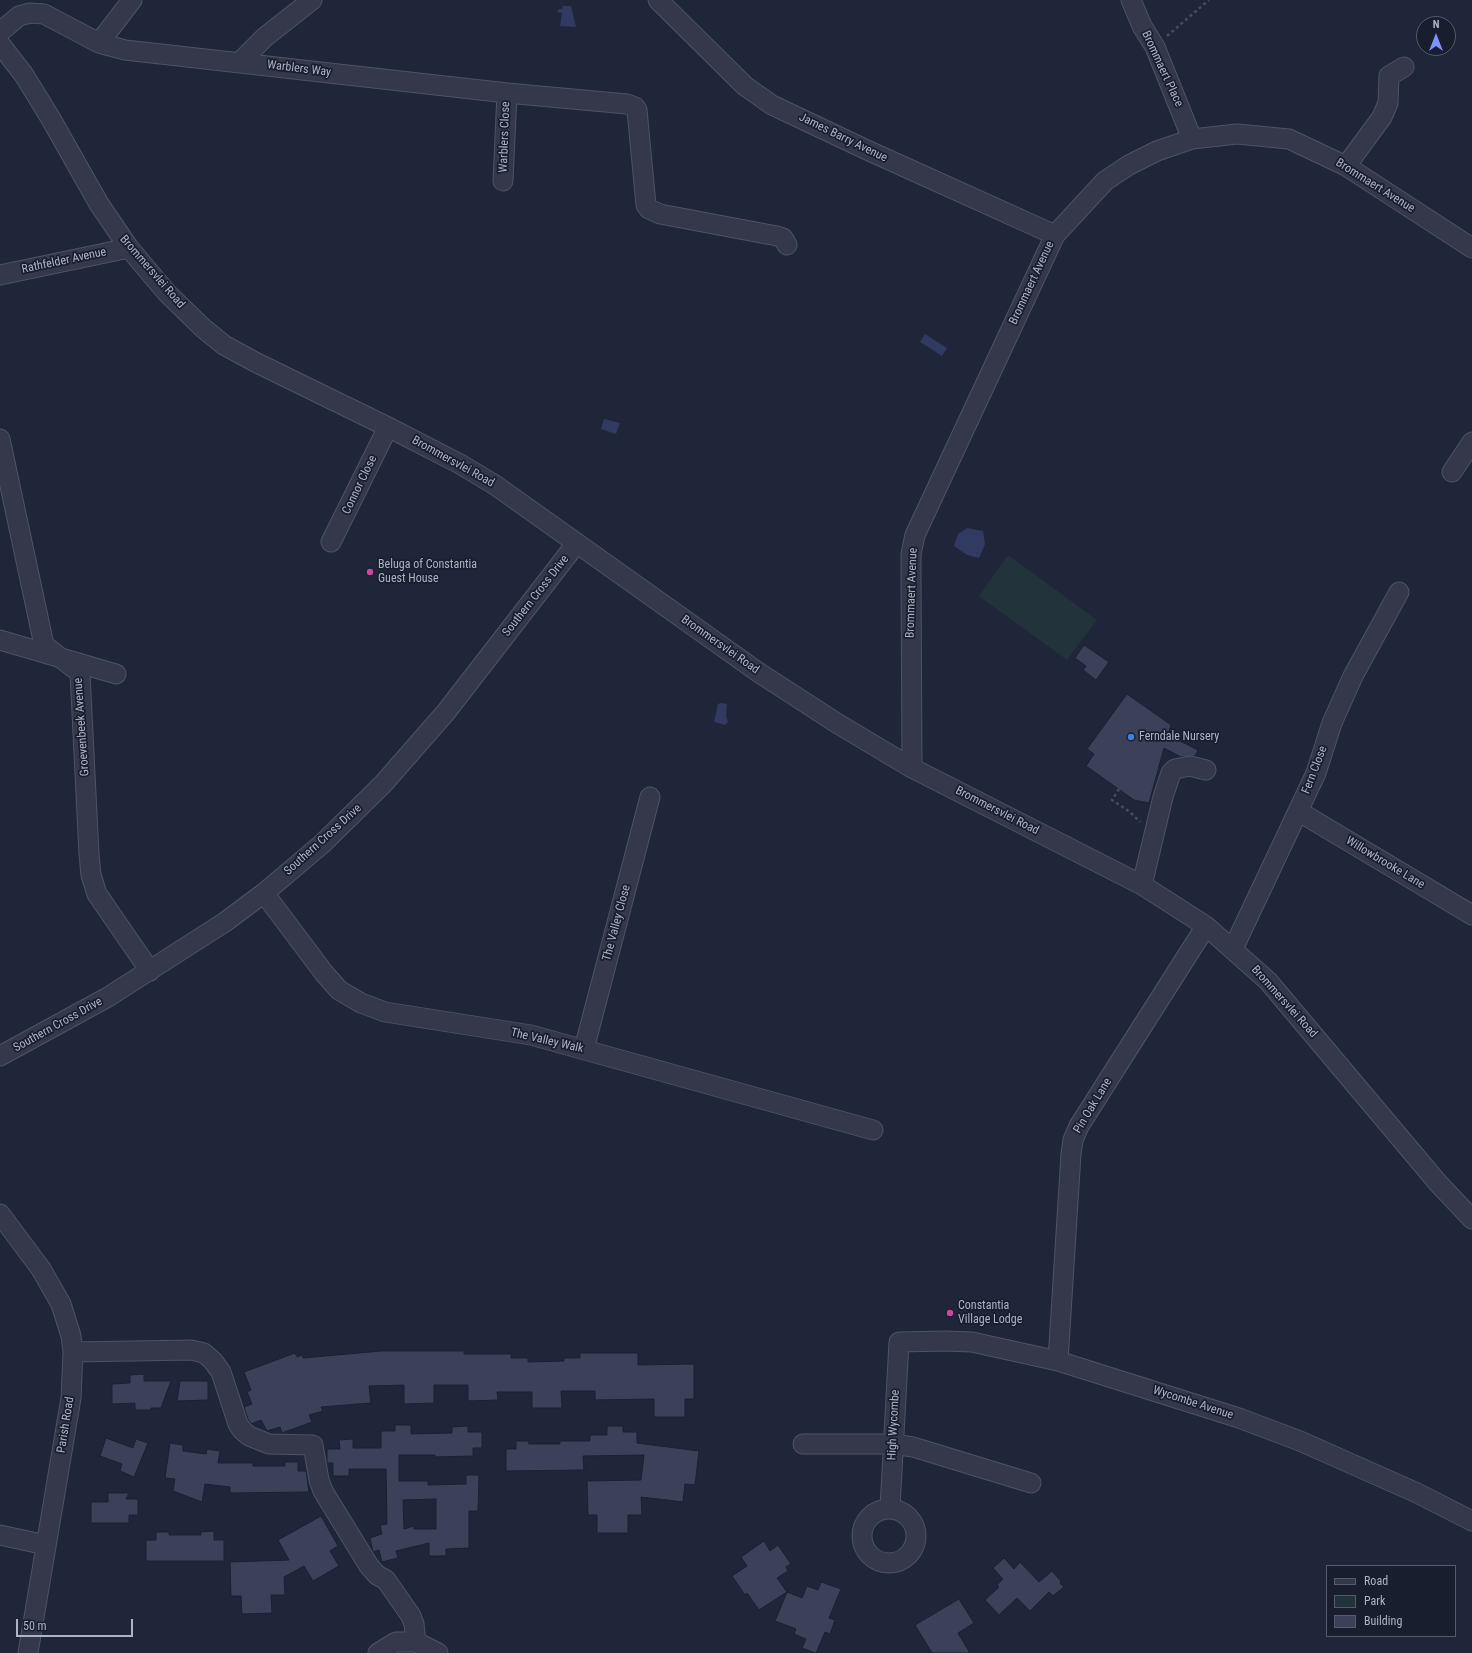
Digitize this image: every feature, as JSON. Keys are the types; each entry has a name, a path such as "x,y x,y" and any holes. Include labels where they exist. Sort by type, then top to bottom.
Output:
{"street":[{"path":"98,43 132,0"},
{"path":"240,62 265,37 312,0"},
{"name":"James Barry Avenue","path":"658,0 745,86 772,105 1055,235"},
{"name":"Brommaert Place","path":"1131,0 1142,26 1154,47 1192,139"},
{"name":"Warblers Way","path":"0,32 19,16 30,13 44,14 98,43 125,50 507,93 627,104 635,107 637,110 646,205 649,210 660,214 777,236 783,238 787,245"},
{"name":"Brommersvlei Road","path":"0,44 24,76 51,119 99,204 129,248 167,293 203,328 224,345 254,362 388,427 460,464 495,485 758,672 835,722 912,768 1142,885 1206,926 1268,981 1438,1183 1472,1218"},
{"path":"1346,166 1382,117 1388,103 1389,76 1404,67"},
{"name":"Warblers Close","path":"503,181 507,93"},
{"name":"Brommaert Avenue","path":"912,768 911,576 915,536 1055,235 1105,181 1157,151 1192,139 1238,134 1289,139 1346,166 1472,248"},
{"name":"Rathfelder Avenue","path":"0,275 129,248"},
{"name":"Connor Close","path":"331,542 388,427"},
{"name":"Groevenbeek Avenue","path":"0,439 44,645 80,673 90,854 93,882 97,894 150,971"},
{"path":"1452,472 1472,442"},
{"name":"Southern Cross Drive","path":"0,1056 108,997 225,922 264,893 322,844 383,784 446,712 576,544"},
{"name":"Fern Close","path":"1233,949 1316,773 1332,723 1353,676 1399,592"},
{"path":"7,642 116,674"},
{"path":"1142,885 1155,828 1171,772 1175,769 1190,766 1206,770"},
{"name":"The Valley Close","path":"584,1049 650,797"},
{"name":"Willowbrooke Lane","path":"1298,811 1472,915"},
{"name":"The Valley Walk","path":"264,893 324,973 339,990 361,1003 385,1012 531,1035 873,1130"},
{"name":"Pin Oak Lane","path":"1058,1361 1073,1140 1079,1126 1206,926"},
{"name":"Parish Road","path":"0,1214 41,1269 61,1304 71,1336 73,1352 71,1398 28,1653"},
{"name":"Wycombe Avenue","path":"899,1342 972,1342 1058,1361 1253,1423 1300,1441 1417,1493 1472,1521"},
{"name":"High Wycombe","path":"890,1508 899,1342"},
{"path":"73,1352 191,1350 204,1353 213,1361 221,1372 238,1424 249,1436 268,1444 313,1445 319,1480 323,1491 369,1566 377,1575 386,1580 411,1616 414,1624 416,1642"},
{"path":"803,1444 893,1444 913,1447 1031,1483"},
{"path":"0,1535 46,1545"},
{"path":"378,1653 396,1642 416,1642 438,1653"}],"path":[{"path":"1154,47 1209,0"},
{"path":"1119,789 1112,800 1130,812 1143,825 1155,828"}],"green space":[{"path":"1008,555 1097,620 1067,660 979,596"}],"water":[{"path":"563,6 571,6 576,27 560,26 562,13 557,12 559,9 562,9"},
{"path":"925,334 947,348 942,356 920,342"},
{"path":"604,419 620,423 616,434 601,429"},
{"path":"967,528 983,531 985,544 979,558 967,555 954,546 958,534"},
{"path":"718,704 727,704 726,716 728,722 725,725 714,722"}],"building":[{"path":"1084,645 1109,662 1096,680 1083,670 1086,666 1075,658"},
{"name":"Ferndale Nursery","path":"1127,694 1171,725 1168,735 1198,750 1195,756 1181,757 1164,748 1149,803 1134,800 1086,766 1094,754 1087,749"},
{"path":"381,1351 464,1351 464,1354 511,1354 511,1358 528,1358 528,1362 564,1361 564,1358 580,1358 580,1353 638,1353 638,1365 694,1364 694,1399 685,1399 685,1417 654,1417 654,1399 595,1400 595,1391 561,1391 562,1408 532,1408 532,1392 497,1392 498,1400 468,1401 468,1385 434,1385 434,1403 404,1404 404,1385 369,1386 371,1403 321,1407 323,1411 309,1415 312,1422 282,1433 280,1427 267,1431 261,1420 251,1424 248,1419 244,1407 252,1404 247,1392 251,1390 244,1372 295,1353 297,1357 302,1355 303,1358"},
{"path":"144,1374 144,1381 171,1381 161,1408 151,1408 151,1410 135,1410 135,1403 112,1404 112,1384 130,1383 130,1375"},
{"path":"180,1381 208,1381 208,1400 177,1401"},
{"path":"395,1425 411,1425 411,1434 452,1433 452,1427 468,1426 468,1432 482,1432 482,1448 473,1448 473,1456 435,1457 435,1455 399,1455 399,1481 428,1481 428,1485 466,1484 466,1475 479,1475 478,1511 469,1511 469,1548 446,1549 446,1556 429,1556 429,1543 396,1551 398,1558 382,1562 379,1550 373,1552 370,1538 382,1534 380,1525 387,1524 386,1469 349,1469 349,1476 333,1476 333,1463 327,1463 327,1449 340,1449 339,1440 353,1439 353,1448 381,1448 381,1431 395,1431","holes":["436,1499 436,1529 414,1529 414,1526 404,1529 403,1500"]},
{"path":"607,1426 623,1426 623,1432 637,1432 637,1443 699,1451 695,1485 685,1484 683,1502 641,1497 642,1515 628,1515 628,1533 597,1533 597,1515 588,1515 587,1481 641,1480 644,1455 583,1456 584,1470 506,1471 506,1449 516,1449 516,1441 528,1441 529,1444 560,1444 560,1441 590,1441 590,1435 607,1435"},
{"path":"106,1438 133,1448 136,1439 148,1443 134,1477 120,1471 122,1464 100,1456"},
{"path":"170,1443 183,1445 183,1451 206,1454 207,1449 220,1451 218,1463 253,1463 253,1466 285,1466 285,1462 298,1462 298,1471 306,1471 309,1492 230,1493 230,1487 205,1484 202,1502 173,1491 175,1479 165,1478"},
{"path":"108,1493 129,1493 126,1499 138,1499 138,1515 129,1515 129,1523 91,1523 91,1502 108,1502"},
{"path":"321,1516 338,1546 330,1551 339,1566 313,1581 304,1566 284,1577 285,1595 271,1595 272,1613 242,1614 241,1596 231,1596 230,1562 289,1560 278,1540"},
{"path":"214,1531 214,1540 224,1540 224,1561 146,1561 146,1540 156,1540 156,1532 169,1532 169,1535 201,1535 201,1532"},
{"path":"764,1541 770,1551 778,1545 791,1564 786,1567 788,1571 777,1578 787,1592 759,1610 747,1593 745,1595 732,1576 747,1566 741,1557"},
{"path":"1004,1558 1014,1569 1020,1562 1039,1582 1052,1571 1064,1587 1053,1596 1049,1592 1030,1611 1017,1598 999,1615 985,1600 999,1587 997,1585 1003,1579 993,1568"},
{"path":"821,1582 841,1589 829,1618 835,1620 830,1634 825,1632 815,1653 802,1648 806,1639 794,1634 796,1629 775,1621 787,1592 802,1598 807,1586 818,1590"},
{"path":"959,1599 974,1623 958,1633 970,1653 932,1653 915,1625"}],"place":[{"name":"Beluga of Constantia Guest House","path":"370,572"},
{"name":"Ferndale Nursery","path":"1131,737"},
{"name":"Constantia Village Lodge","path":"950,1313"}]}
